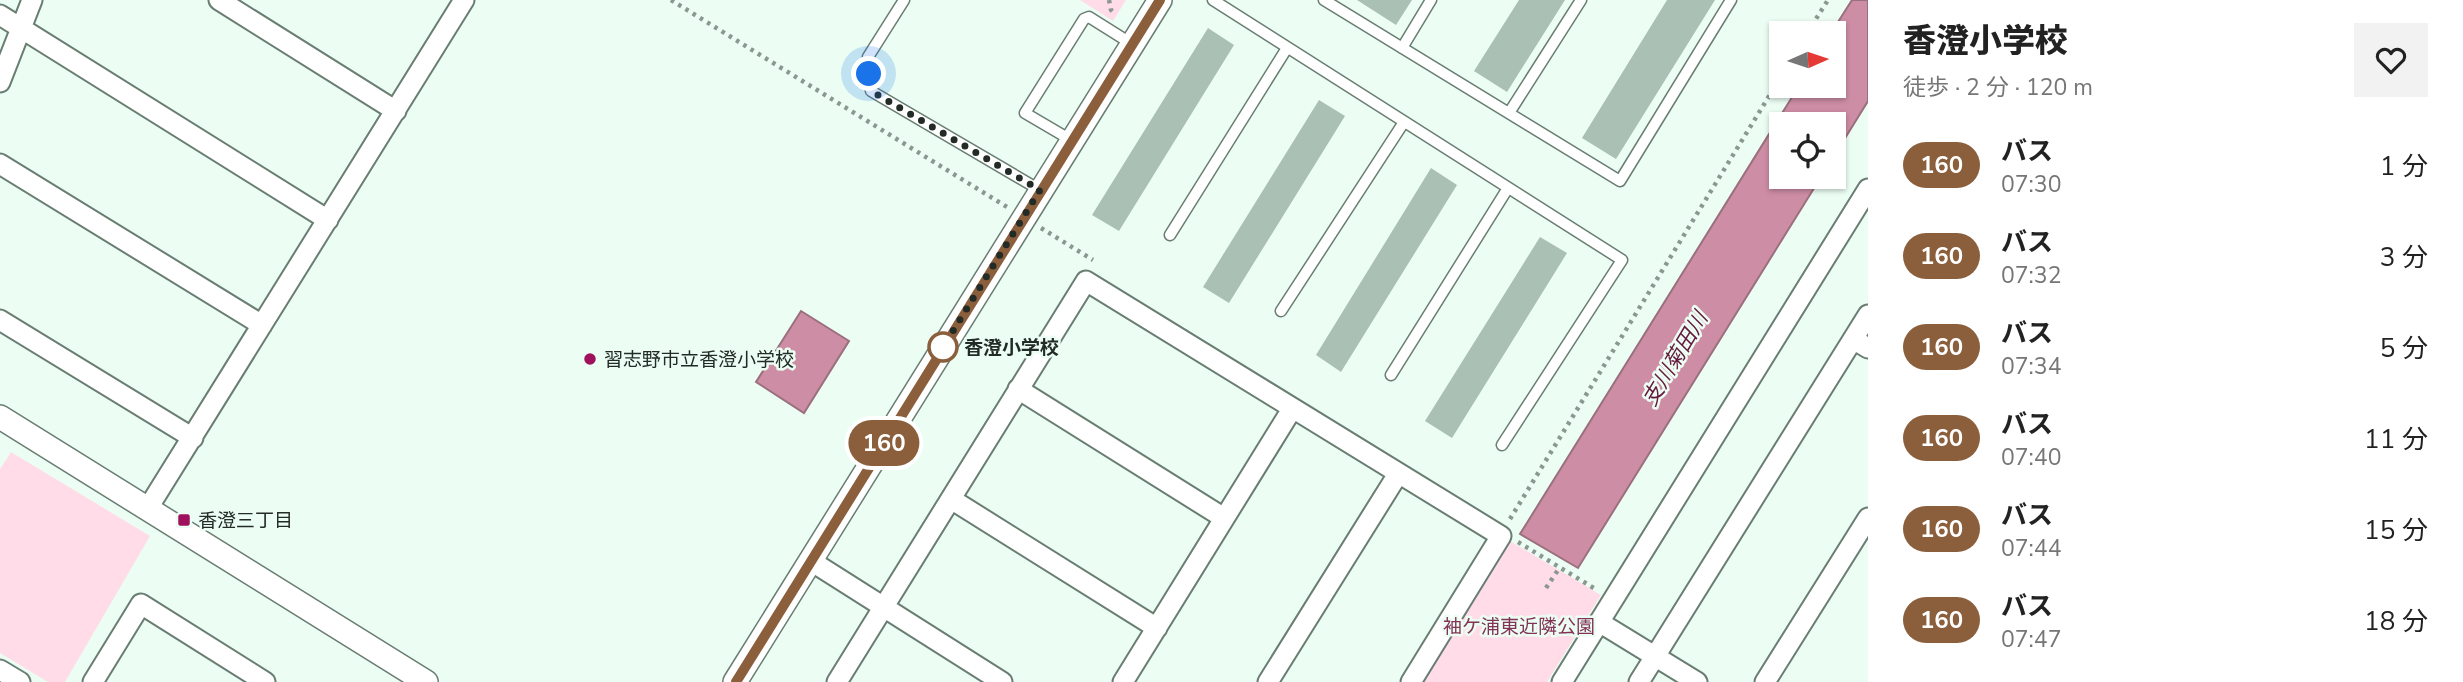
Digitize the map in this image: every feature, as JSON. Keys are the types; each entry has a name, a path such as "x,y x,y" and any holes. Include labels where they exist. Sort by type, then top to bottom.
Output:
{"street":[{"path":"0,82 32,0"},
{"path":"219,0 396,111"},
{"path":"148,508 464,0"},
{"path":"736,682 1160,0"},
{"path":"0,15 328,220"},
{"path":"0,164 262,326"},
{"path":"1562,682 1868,189"},
{"path":"837,682 1086,281 1398,474 1502,534 1411,682"},
{"path":"1639,682 1860,344 1868,315"},
{"path":"0,320 193,438"},
{"path":"1018,389 1224,519"},
{"path":"1123,682 1292,409"},
{"path":"0,417 426,682"},
{"path":"1268,682 1398,474"},
{"path":"951,499 1157,628"},
{"path":"1765,682 1868,518"},
{"path":"811,561 1002,682"},
{"path":"93,682 141,604 265,682"},
{"path":"1599,622 1697,682"},
{"path":"0,670 20,682"}],"lane":[{"path":"904,0 868,57 871,91 1040,190"},
{"path":"1213,0 1622,260 1502,445"},
{"path":"1324,0 1620,181 1731,0"},
{"path":"1402,48 1431,0"},
{"path":"1509,113 1581,0"},
{"path":"1071,140 1025,113 1084,19 1089,18 1132,44"},
{"path":"1170,235 1287,48"},
{"path":"1281,311 1404,122"},
{"path":"1391,375 1508,188"}],"path":[{"path":"671,0 1011,209"},
{"path":"1109,0 1111,10 1122,17"},
{"path":"1815,21 1828,0"},
{"path":"1613,600 1502,534 1769,96"},
{"path":"1546,588 1560,567"}],"green space":[{"path":"1080,0 1126,0 1113,21"},
{"path":"11,452 150,536 65,682 48,682 0,653 0,469"},
{"name":"袖ケ浦東近隣公園","path":"1510,541 1601,595 1547,682 1422,682"}],"water":[{"path":"1852,0 1868,0 1868,101 1846,137 1846,112 1783,112 1792,98 1846,98 1846,21 1839,21"},
{"name":"支川菊田川","path":"1769,134 1769,189 1814,189 1578,568 1520,534"},
{"path":"801,311 849,341 804,413 756,382"}],"building":[{"path":"1357,0 1412,0 1396,25"},
{"path":"1519,0 1565,0 1507,92 1474,71"},
{"path":"1667,0 1715,0 1616,159 1582,138"},
{"path":"1208,28 1234,45 1119,231 1092,215"},
{"path":"1319,100 1345,116 1229,303 1203,287"},
{"path":"1431,168 1457,185 1341,372 1316,355"},
{"path":"1540,237 1567,253 1452,438 1425,421"}],"bus line":[{"name":"160","path":"736,682 1160,0"}],"place":[{"name":"香澄小学校","path":"943,347"},
{"name":"習志野市立香澄小学校","path":"590,359"},
{"name":"香澄三丁目","path":"184,520"}],"route":[{"path":"869,74 871,91 1040,190 943,347"}]}
